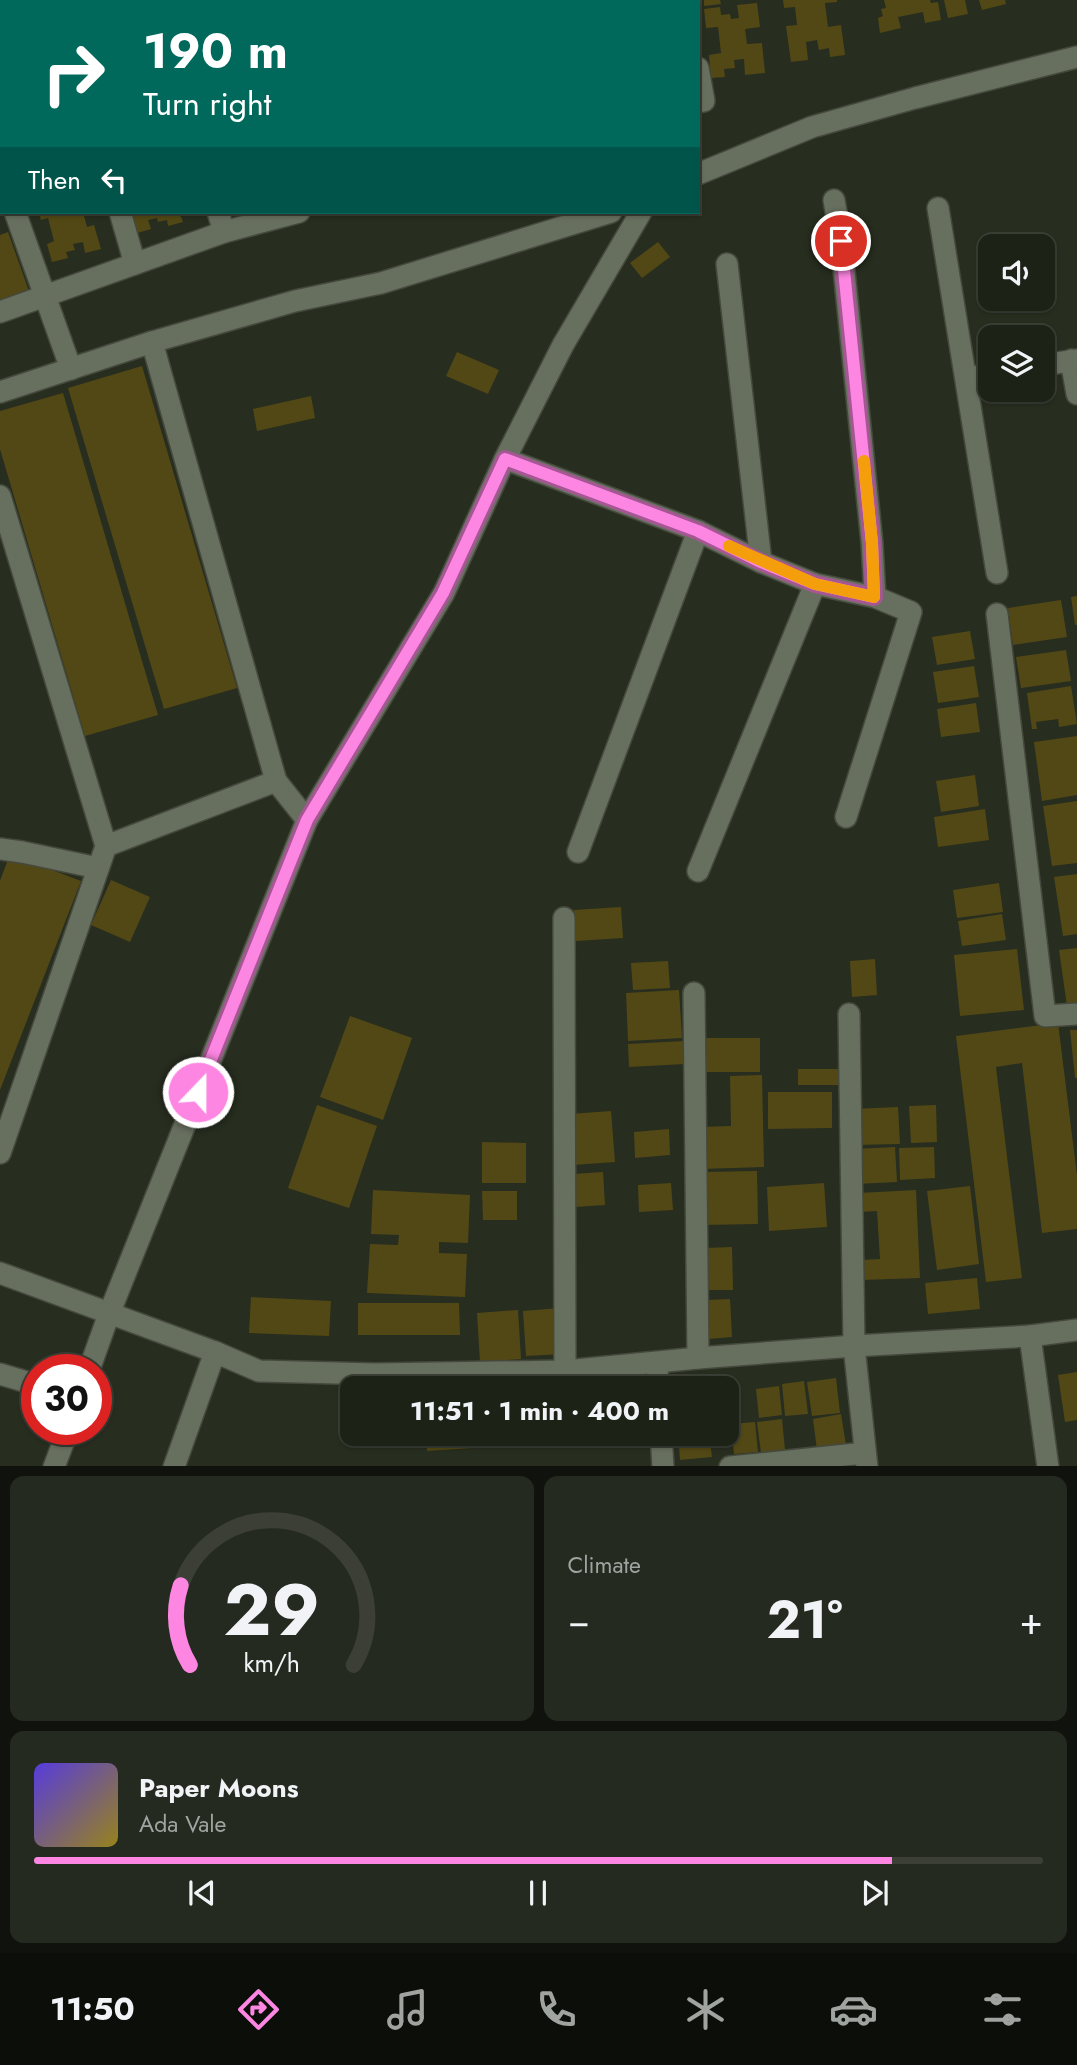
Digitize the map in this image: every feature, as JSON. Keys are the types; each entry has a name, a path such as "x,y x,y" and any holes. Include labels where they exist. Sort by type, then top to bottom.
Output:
{"street":[{"path":"700,173 813,127 1077,57"},
{"path":"700,79 704,101 700,102"},
{"path":"834,200 841,241 872,543 874,597"},
{"path":"938,208 997,573"},
{"path":"121,214 135,264"},
{"path":"0,312 135,264 221,222 283,214"},
{"path":"0,392 152,342 295,301 381,284 605,214"},
{"path":"95,1354 307,820 443,593 505,459 563,345 639,214"},
{"path":"11,217 45,297 71,369"},
{"path":"727,264 761,562"},
{"path":"152,342 276,781 307,820"},
{"path":"1055,363 1074,360 1077,394"},
{"path":"966,378 978,376"},
{"path":"505,459 698,531 761,562 815,584 874,597 911,612 846,817"},
{"path":"0,496 106,846 0,1153"},
{"path":"578,852 698,531"},
{"path":"698,871 815,584"},
{"path":"997,614 1045,1016 1077,1014"},
{"path":"106,846 276,781"},
{"path":"0,849 98,868"},
{"path":"565,918 565,1371"},
{"path":"694,993 698,1358"},
{"path":"730,1466 866,1460 854,1346 849,1014"},
{"path":"0,1273 215,1352 259,1371 375,1374 565,1371 698,1358 1030,1336 1077,1330"},
{"path":"1030,1336 1048,1466"},
{"path":"174,1466 215,1352"},
{"path":"657,1363 658,1376"},
{"path":"0,1374 21,1380"},
{"path":"54,1466 62,1445"},
{"path":"662,1446 663,1466"}],"building":[{"path":"704,0 720,0 721,4 704,6"},
{"path":"783,0 837,0 825,3 828,27 841,25 845,55 830,57 829,48 819,50 817,40 806,42 808,60 791,62 786,26 797,25 795,7 784,8"},
{"path":"884,0 938,2 941,20 925,23 923,12 898,17 901,28 880,33 878,18 883,16 881,9 886,8"},
{"path":"944,0 965,0 968,14 948,18"},
{"path":"979,0 1005,0 1006,4 982,10"},
{"path":"757,3 760,27 745,29 747,44 762,43 765,73 745,75 744,59 734,60 735,68 724,69 725,77 711,78 709,55 721,53 718,27 706,28 704,9 720,7 721,15 730,14 731,19 739,18 737,5"},
{"path":"40,214 84,214 87,227 94,225 101,249 85,253 83,242 73,244 75,250 66,252 68,258 52,262 47,244 54,241 48,218 41,220"},
{"path":"128,214 180,214 183,222 168,226 167,220 148,220 151,229 134,234"},
{"path":"8,232 30,294 0,305 0,235"},
{"path":"658,242 670,257 642,278 630,263"},
{"path":"457,352 499,370 488,394 446,376"},
{"path":"142,366 237,688 164,709 68,388"},
{"path":"63,393 158,715 85,736 0,449 0,411"},
{"path":"311,396 315,418 257,431 253,409"},
{"path":"1077,596 1077,625 1075,625 1071,597"},
{"path":"1061,600 1067,637 1013,645 1008,608"},
{"path":"970,631 975,659 937,665 932,637"},
{"path":"1066,650 1071,681 1021,688 1016,657"},
{"path":"974,666 979,697 938,703 933,672"},
{"path":"1071,686 1077,724 1059,727 1058,719 1036,722 1037,729 1032,729 1027,693"},
{"path":"976,703 980,732 941,737 937,709"},
{"path":"1077,736 1077,795 1042,801 1034,742"},
{"path":"975,775 979,806 941,812 936,781"},
{"path":"1077,801 1077,863 1052,866 1043,806"},
{"path":"985,809 989,840 938,847 934,817"},
{"path":"10,854 81,881 0,1090 0,881"},
{"path":"1077,874 1077,934 1063,936 1054,877"},
{"path":"111,880 150,897 130,942 91,925"},
{"path":"999,883 1003,912 957,918 953,890"},
{"path":"621,907 623,938 576,941 574,910"},
{"path":"1002,914 1006,940 962,946 958,921"},
{"path":"1077,948 1077,1004 1067,1006 1059,950"},
{"path":"1017,949 1024,1010 960,1016 954,955"},
{"path":"875,959 877,995 852,997 850,961"},
{"path":"668,961 670,988 633,990 631,963"},
{"path":"679,990 682,1038 628,1041 626,993"},
{"path":"350,1016 412,1038 383,1120 320,1097"},
{"path":"1058,1023 1077,1175 1077,1229 1042,1233 1022,1063 996,1067 1022,1278 986,1282 956,1036"},
{"path":"1070,1030 1077,1030 1077,1078 1075,1078"},
{"path":"699,1038 760,1038 760,1072 699,1072"},
{"path":"684,1041 685,1064 629,1067 628,1044"},
{"path":"798,1069 838,1069 838,1085 798,1085"},
{"path":"762,1075 764,1167 701,1169 700,1127 731,1126 730,1076"},
{"path":"768,1092 832,1092 832,1128 768,1129"},
{"path":"317,1105 377,1126 349,1208 288,1188"},
{"path":"936,1105 937,1142 911,1143 909,1106"},
{"path":"898,1107 900,1144 855,1145 854,1109"},
{"path":"611,1111 615,1162 573,1165 570,1114"},
{"path":"669,1129 670,1155 635,1158 634,1132"},
{"path":"482,1142 526,1143 526,1183 482,1183"},
{"path":"895,1147 897,1182 856,1184 855,1149"},
{"path":"934,1147 935,1178 900,1180 899,1148"},
{"path":"757,1171 758,1224 703,1225 702,1172"},
{"path":"603,1172 605,1205 575,1207 573,1174"},
{"path":"671,1183 673,1210 639,1212 638,1185"},
{"path":"824,1183 827,1227 769,1231 767,1187"},
{"path":"970,1186 979,1264 937,1270 927,1191"},
{"path":"373,1190 470,1195 468,1243 439,1242 439,1253 467,1254 465,1297 367,1293 370,1244 398,1245 399,1235 371,1234"},
{"path":"916,1190 920,1278 862,1280 861,1260 880,1259 877,1211 859,1212 858,1193"},
{"path":"482,1191 517,1191 517,1220 483,1220"},
{"path":"732,1247 733,1290 705,1290 704,1248"},
{"path":"977,1278 980,1309 928,1314 925,1283"},
{"path":"251,1297 331,1301 329,1336 249,1333"},
{"path":"730,1299 732,1337 709,1339 707,1300"},
{"path":"358,1303 459,1303 460,1335 358,1335"},
{"path":"560,1308 563,1354 526,1356 523,1311"},
{"path":"518,1310 521,1359 480,1362 477,1313"},
{"path":"1077,1372 1077,1420 1065,1422 1058,1375"},
{"path":"836,1378 840,1413 812,1416 807,1382"},
{"path":"804,1381 808,1414 785,1416 782,1384"},
{"path":"779,1386 782,1415 759,1418 756,1389"},
{"path":"841,1414 846,1445 817,1450 813,1419"},
{"path":"782,1419 785,1450 761,1453 757,1422"},
{"path":"755,1422 758,1452 734,1454 733,1446 739,1446 739,1423"},
{"path":"427,1446 472,1446 472,1448 427,1451"},
{"path":"679,1446 711,1446 712,1457 680,1460"}],"slow traffic":[{"path":"729,546 815,584 874,597 864,461"}],"route":[{"path":"198,1092 307,820 443,593 505,459 698,531 761,562 815,584 874,597 872,543 841,241"}]}
